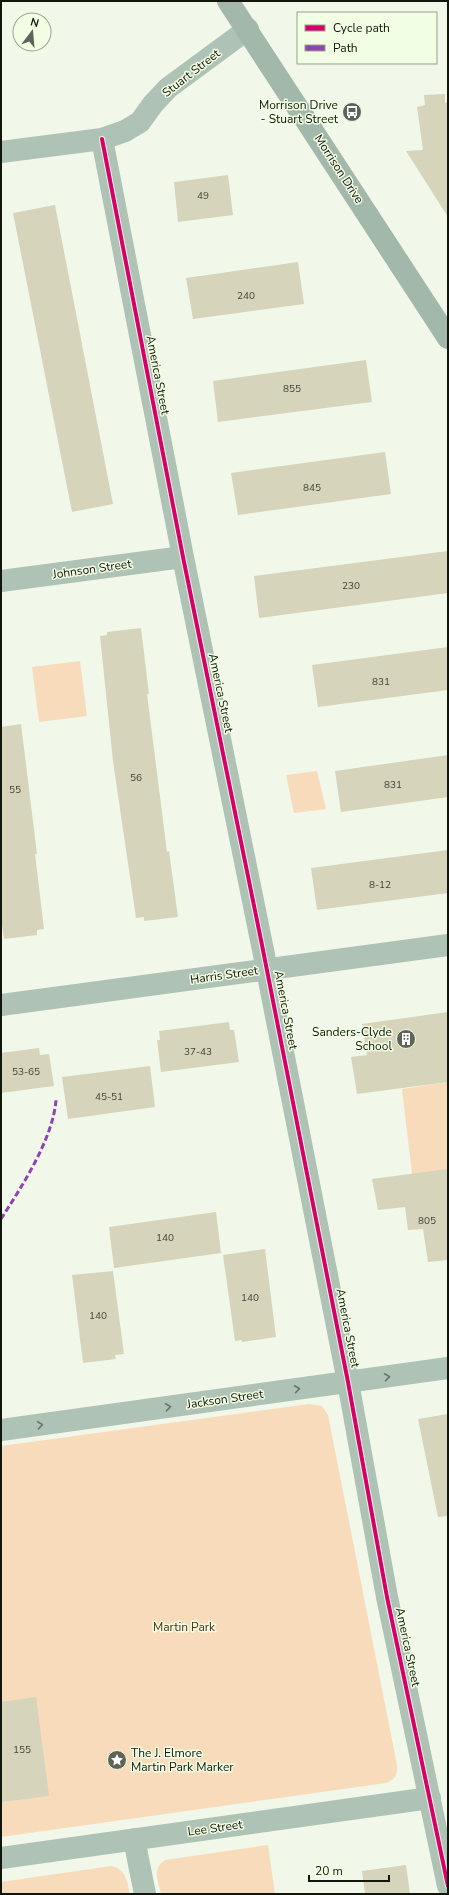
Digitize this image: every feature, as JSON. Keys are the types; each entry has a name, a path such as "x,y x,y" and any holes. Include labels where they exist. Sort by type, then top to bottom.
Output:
{"main road":[{"name":"Morrison Drive","path":"228,1 248,29 448,338"}],"street":[{"name":"Stuart Street","path":"1,152 102,139 126,131 140,122 152,104 168,88 248,29"},
{"name":"America Street","path":"102,139 182,557 267,969 348,1382 387,1597 448,1886"},
{"name":"Johnson Street","path":"1,581 182,557"},
{"name":"Harris Street","path":"1,1005 448,945"},
{"name":"Jackson Street","path":"1,1430 448,1368"},
{"name":"Lee Street","path":"1,1858 430,1798"},
{"path":"134,1839 144,1894"}],"green space":[{"path":"80,661 87,716 39,722 32,667"},
{"path":"317,771 326,809 294,813 286,775"},
{"path":"448,1082 448,1173 412,1174 402,1089"},
{"name":"Martin Park","path":"309,1404 322,1406 328,1415 397,1765 395,1776 392,1780 386,1783 1,1837 1,1446"},
{"path":"268,1845 275,1894 161,1894 157,1871 158,1867 165,1860"},
{"path":"111,1866 123,1873 127,1880 130,1894 1,1894 1,1882"}],"building":[{"path":"445,94 445,103 448,102 448,217 406,151 423,150 417,107 425,105 424,95"},
{"path":"228,175 233,215 178,222 174,182"},
{"path":"55,205 113,504 72,512 13,213"},
{"path":"298,262 304,304 193,319 186,278"},
{"path":"366,360 372,402 218,422 213,381"},
{"path":"385,452 391,494 238,515 231,473"},
{"path":"448,551 448,593 259,618 254,576"},
{"path":"141,628 149,694 147,694 167,852 169,851 178,917 144,921 144,917 136,918 113,761 100,636 107,635 107,632"},
{"path":"448,647 448,690 318,707 312,665"},
{"path":"21,724 37,854 35,854 44,929 37,930 37,935 4,939 1,918 1,727"},
{"path":"448,755 448,797 341,812 335,771"},
{"path":"448,850 448,893 317,910 311,868"},
{"name":"Sanders-Clyde School","path":"448,1012 448,1082 357,1094 351,1057 367,1055 362,1024"},
{"path":"229,1022 230,1030 234,1030 239,1062 161,1072 157,1040 160,1040 159,1031"},
{"path":"39,1048 40,1055 49,1054 54,1086 1,1093 1,1053"},
{"path":"150,1066 155,1107 68,1119 62,1077"},
{"path":"448,1169 448,1260 428,1262 423,1229 408,1230 405,1207 378,1210 372,1179"},
{"path":"216,1212 221,1253 114,1268 109,1227"},
{"path":"265,1249 276,1337 242,1342 242,1340 235,1341 223,1255"},
{"path":"113,1271 124,1354 115,1355 116,1359 83,1363 72,1275"},
{"path":"448,1414 448,1516 438,1517 418,1419"},
{"path":"36,1697 49,1796 1,1802 1,1702"},
{"path":"406,1865 410,1894 365,1894 362,1871"}],"marked path":[{"path":"1,1219 27,1177 43,1146 54,1115 56,1100"}],"cycle path":[{"path":"102,139 183,557 262,945 348,1382 387,1597 448,1886"}],"place":[{"name":"Morrison Drive - Stuart Street","path":"352,112"},
{"name":"Sanders-Clyde School","path":"406,1039"},
{"name":"The J. Elmore Martin Park Marker","path":"117,1760"}]}
